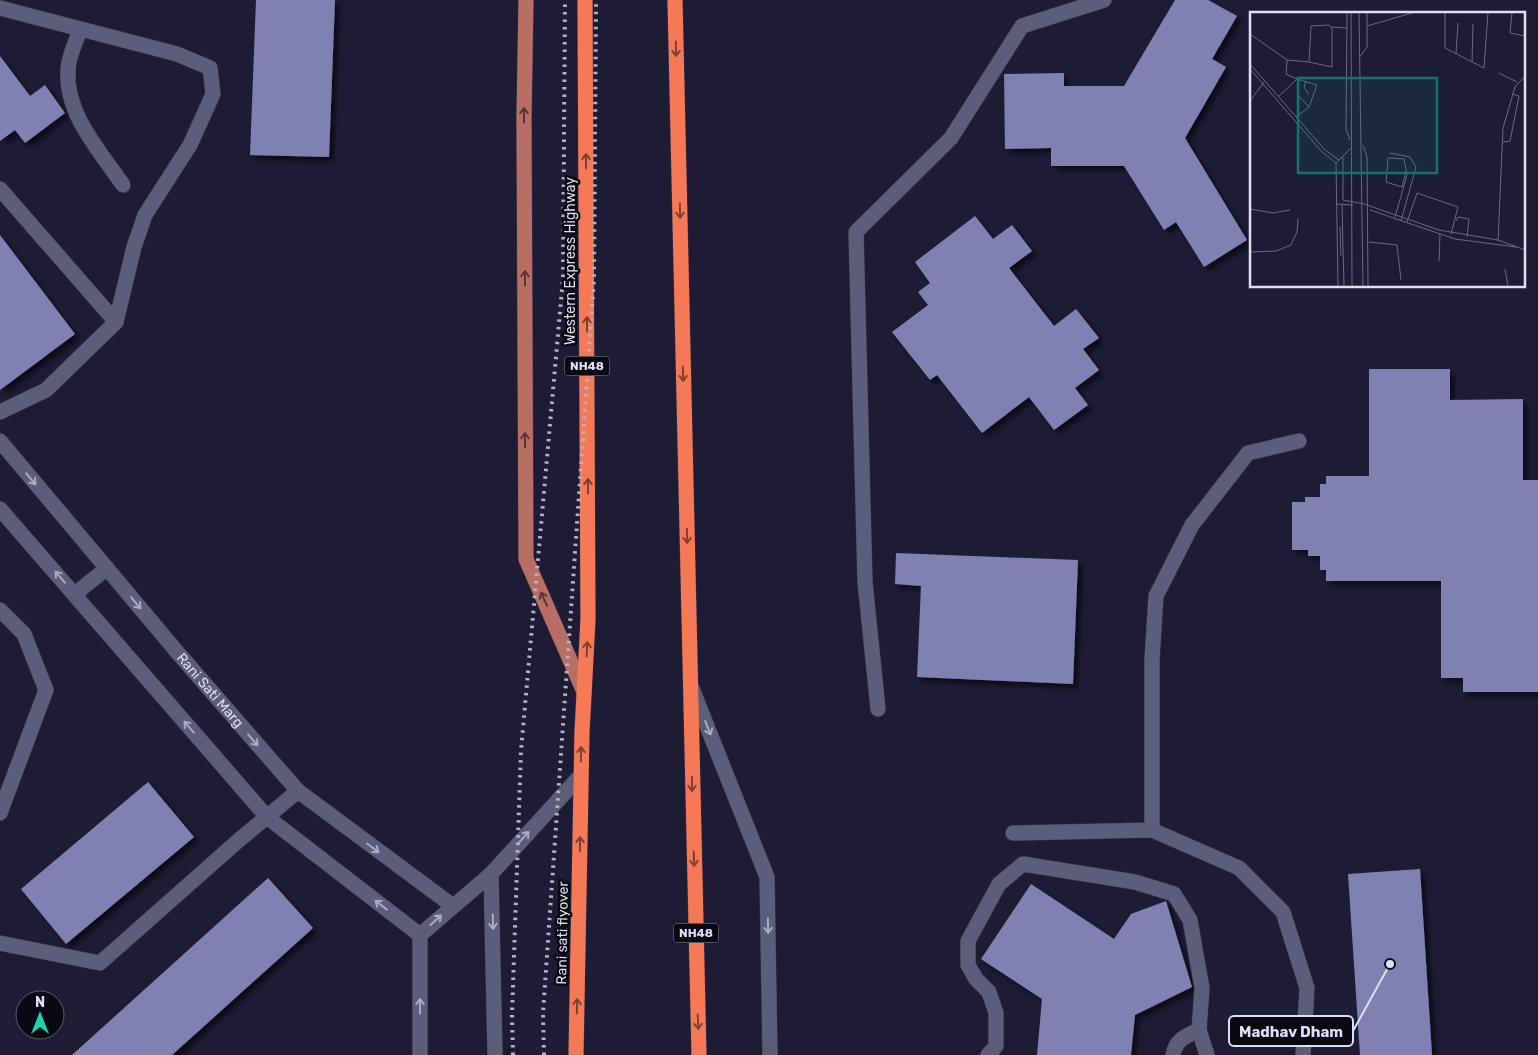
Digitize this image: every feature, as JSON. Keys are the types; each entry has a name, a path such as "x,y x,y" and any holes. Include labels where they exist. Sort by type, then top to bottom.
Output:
{"highway":[{"name":"Western Express Highway","path":"581,775 588,620 585,0"},
{"name":"NH48","path":"675,0 699,1055"},
{"name":"Rani sati flyover","path":"576,1055 581,775"}],"main road":[{"path":"526,0 524,117 526,559 584,692"}],"street":[{"path":"878,709 865,582 856,232 951,138 1022,26 1104,0"},
{"path":"0,8 177,54 210,68 213,94 190,145 145,216 134,246 116,322 46,390 0,412"},
{"path":"80,30 68,68 68,90 80,122 123,185"},
{"path":"0,189 116,322"},
{"name":"Rani Sati Marg","path":"0,441 298,791 453,906"},
{"path":"1152,830 1152,659 1156,596 1192,525 1248,453 1300,441"},
{"path":"0,509 267,817 420,935"},
{"path":"75,594 107,568"},
{"path":"0,610 24,634 46,690 0,813"},
{"path":"690,682 767,877 770,1055"},
{"path":"420,1055 420,935 491,874 581,775"},
{"path":"0,943 100,963 298,791"},
{"path":"1013,833 1152,830 1238,868 1283,912 1307,988 1303,1055"},
{"path":"988,1055 996,1046 996,1013 989,992 976,979 968,965 968,941 999,884 1023,864 1134,882 1174,894 1190,920 1202,988 1199,1030 1207,1055"},
{"path":"491,874 495,1055"},
{"path":"1173,1055 1174,1047 1182,1037 1199,1030"}],"building":[{"path":"256,0 335,0 329,157 250,155"},
{"path":"1175,0 1208,0 1237,16 1212,59 1226,67 1185,138 1247,240 1204,267 1176,222 1164,230 1124,166 1051,166 1051,148 1005,149 1004,74 1064,73 1064,86 1124,86"},
{"path":"0,56 30,96 45,85 65,113 25,143 15,130 0,141"},
{"path":"975,216 993,239 1012,225 1032,251 1009,268 1054,326 1076,309 1099,338 1083,349 1099,370 1075,388 1088,405 1054,430 1029,397 982,433 937,375 930,380 892,332 928,305 918,292 930,283 915,262"},
{"path":"0,235 75,334 0,390"},
{"path":"1369,369 1450,369 1450,400 1523,399 1523,480 1538,480 1538,692 1463,692 1463,678 1441,678 1441,581 1326,581 1326,570 1320,570 1320,556 1308,556 1308,550 1292,550 1292,502 1305,502 1305,497 1320,497 1320,484 1326,484 1326,476 1369,476"},
{"path":"896,553 1078,560 1073,684 917,677 921,586 895,584"},
{"path":"148,782 194,837 66,944 21,889"},
{"path":"1420,869 1432,1055 1360,1055 1348,874"},
{"path":"268,878 313,928 172,1055 72,1055"},
{"path":"1031,884 1114,939 1131,914 1166,901 1192,987 1135,1015 1131,1055 1037,1055 1042,999 981,959"}],"railway":[{"path":"513,1055 512,1015 521,751 563,278 565,0"},
{"path":"544,1055 543,1013 594,279 596,0"}],"place":[{"name":"Madhav Dham","path":"1390,964"}]}
